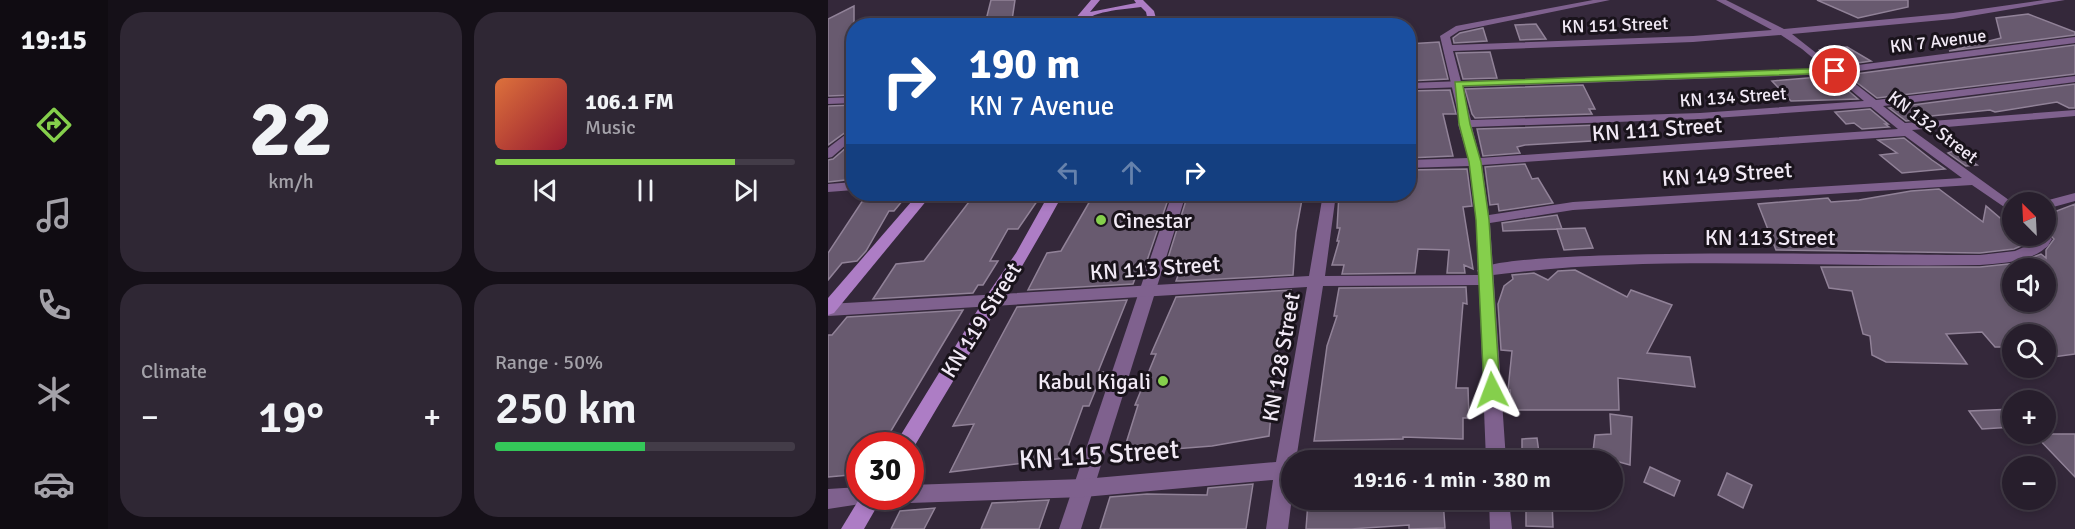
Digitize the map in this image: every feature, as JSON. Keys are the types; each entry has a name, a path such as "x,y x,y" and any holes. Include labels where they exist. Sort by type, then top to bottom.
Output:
{"main road":[{"path":"1082,17 1096,0"},
{"path":"1082,17 1143,1 1152,18"},
{"path":"828,309 919,201"},
{"name":"KN 119 Street","path":"912,432 991,302 1023,254 1052,201"},
{"path":"852,529 864,510"}],"street":[{"path":"1495,450 1483,220 1475,162 1464,124 1458,84 1445,36 1456,29 1606,0"},
{"name":"KN 132 Street","path":"1720,0 1782,32 1835,71 1905,130 2002,201"},
{"name":"KN 151 Street","path":"1448,48 1693,39 1953,16 2061,0"},
{"name":"KN 7 Avenue","path":"1416,86 1835,71 2075,40"},
{"name":"KN 134 Street","path":"1464,124 1700,116 1872,104 2075,79"},
{"path":"828,101 846,100"},
{"name":"KN 111 Street","path":"1416,164 1475,162 1905,130 2075,112"},
{"path":"828,154 846,137"},
{"name":"KN 149 Street","path":"1483,220 1584,205 1976,181"},
{"path":"828,188 846,187"},
{"path":"2056,202 2075,197"},
{"path":"1070,529 1150,290 1177,201"},
{"name":"KN 128 Street","path":"1290,450 1302,360 1318,281 1328,201"},
{"name":"KN 113 Street","path":"828,309 991,302 1318,281 1486,276 1568,263 1745,259 1906,261 1997,259 2034,250 2037,246"},
{"name":"KN 115 Street","path":"924,494 1084,488 1281,470"},
{"path":"828,499 846,497"},
{"name":"KN 128 Street","path":"1277,529 1281,507"},
{"path":"1500,510 1501,529"}],"building":[{"path":"991,0 1015,0 1012,18 986,18"},
{"path":"1817,0 1908,0 1908,7 1858,18"},
{"path":"854,6 854,18 846,18 846,95 828,96 828,19"},
{"path":"2028,14 2075,32 2075,35 1949,51 2001,38 1996,18"},
{"path":"1536,24 1546,39 1520,40 1515,25"},
{"path":"1483,28 1487,41 1454,43 1453,38 1460,33"},
{"path":"1439,42 1448,79 1416,81 1416,43"},
{"path":"2075,45 2075,74 1877,98 1847,75"},
{"path":"1847,47 1871,61 1844,65 1820,50"},
{"path":"1490,52 1497,78 1463,79 1456,53"},
{"path":"1831,76 1858,99 1791,101 1772,81"},
{"path":"2075,84 2075,108 2069,108 2057,102 1995,112 1990,110 1921,117 1924,119 1906,121 1889,108"},
{"path":"1583,85 1595,109 1589,109 1592,114 1475,118 1465,89"},
{"path":"1450,90 1456,114 1443,114 1453,156 1416,158 1416,91"},
{"path":"846,105 846,132 828,145 828,106"},
{"path":"1870,109 1889,127 1862,129 1854,123 1846,124 1835,112"},
{"path":"1599,125 1608,140 1525,145 1517,147 1520,153 1483,156 1477,129"},
{"path":"1904,138 1945,169 1902,173 1880,155 1897,153 1878,140"},
{"path":"846,148 846,180 828,182 828,160 833,159"},
{"path":"1956,150 1977,165 1966,166 1948,153"},
{"path":"1525,164 1532,179 1538,178 1553,203 1499,211 1498,204 1490,205 1485,167"},
{"path":"1467,169 1472,206 1463,207 1473,269 1464,265 1465,273 1447,273 1449,250 1418,249 1415,273 1342,274 1344,265 1332,265 1339,241 1337,241 1340,228 1337,228 1339,201 1416,201 1416,170"},
{"path":"1939,189 1983,222 1986,206 2002,220 2002,246 2021,246 1980,253 1776,250 1758,204 1828,198 1831,202 1859,200 1911,191"},
{"path":"862,201 902,201 894,211 889,211 866,251 857,261 842,263 828,280 828,253"},
{"path":"970,201 1037,201 1018,229 1008,229 990,261 998,261 983,285 978,285 973,293 873,299 896,264 924,261"},
{"path":"1090,201 1168,201 1142,275 1136,276 1133,284 1028,290 1047,253 1061,251"},
{"path":"1186,201 1302,201 1296,232 1293,275 1176,281 1179,273 1163,274"},
{"path":"2075,204 2075,354 2056,357 2056,324 2002,324 2002,347 1995,347 1982,332 1946,334 1967,364 1886,362 1872,355 1870,336 1863,334 1852,291 1829,288 1821,267 1980,267 2002,265 2002,312 2056,312 2056,258 2046,258 2046,250 2049,246 2056,246 2056,211"},
{"path":"1557,215 1562,229 1503,231 1502,223"},
{"path":"1585,228 1593,248 1564,250 1557,229"},
{"path":"2041,254 2046,258 2031,258"},
{"path":"1575,270 1627,297 1631,290 1672,305 1647,353 1690,357 1695,387 1618,378 1619,410 1511,410 1510,390 1508,390 1512,351 1501,350 1498,304 1504,286 1513,279 1512,275 1534,273 1548,280 1558,271"},
{"path":"1466,287 1467,304 1463,303 1456,388 1468,388 1469,418 1463,418 1463,439 1403,437 1403,439 1314,441 1327,346 1337,316 1334,316 1339,288"},
{"path":"1291,290 1277,352 1269,436 1212,446 1123,453 1138,405 1135,405 1156,354 1151,354 1176,297"},
{"path":"1127,300 1098,372 1103,372 1089,406 1083,406 1064,458 950,472 974,424 953,426 1017,307"},
{"path":"963,310 890,432 846,432 846,475 828,477 828,335 832,335 847,317"},
{"path":"2002,410 2002,428 1982,429 1969,411"},
{"path":"1610,414 1632,417 1630,465 1623,463 1623,450 1593,450 1595,435 1611,434"},
{"path":"2056,434 2075,434 2075,477 2044,444 2056,444"},
{"path":"1537,438 1539,450 1522,450 1522,439"},
{"path":"1650,467 1680,481 1674,496 1644,482"},
{"path":"1727,473 1752,485 1743,508 1718,495"},
{"path":"1253,484 1246,529 1100,529 1110,497 1147,494 1207,495 1208,488"},
{"path":"1049,500 1039,529 981,529 992,503"},
{"path":"935,508 924,529 891,529 900,511"},
{"path":"1307,510 1444,510 1445,528 1409,529 1409,525 1306,529"},
{"path":"1526,510 1552,510 1553,527 1526,526"}],"place":[{"name":"Cinestar","path":"1101,220"},
{"name":"Kabul Kigali","path":"1163,381"}],"route":[{"path":"1492,390 1483,220 1475,162 1464,124 1458,84 1835,71"}]}
